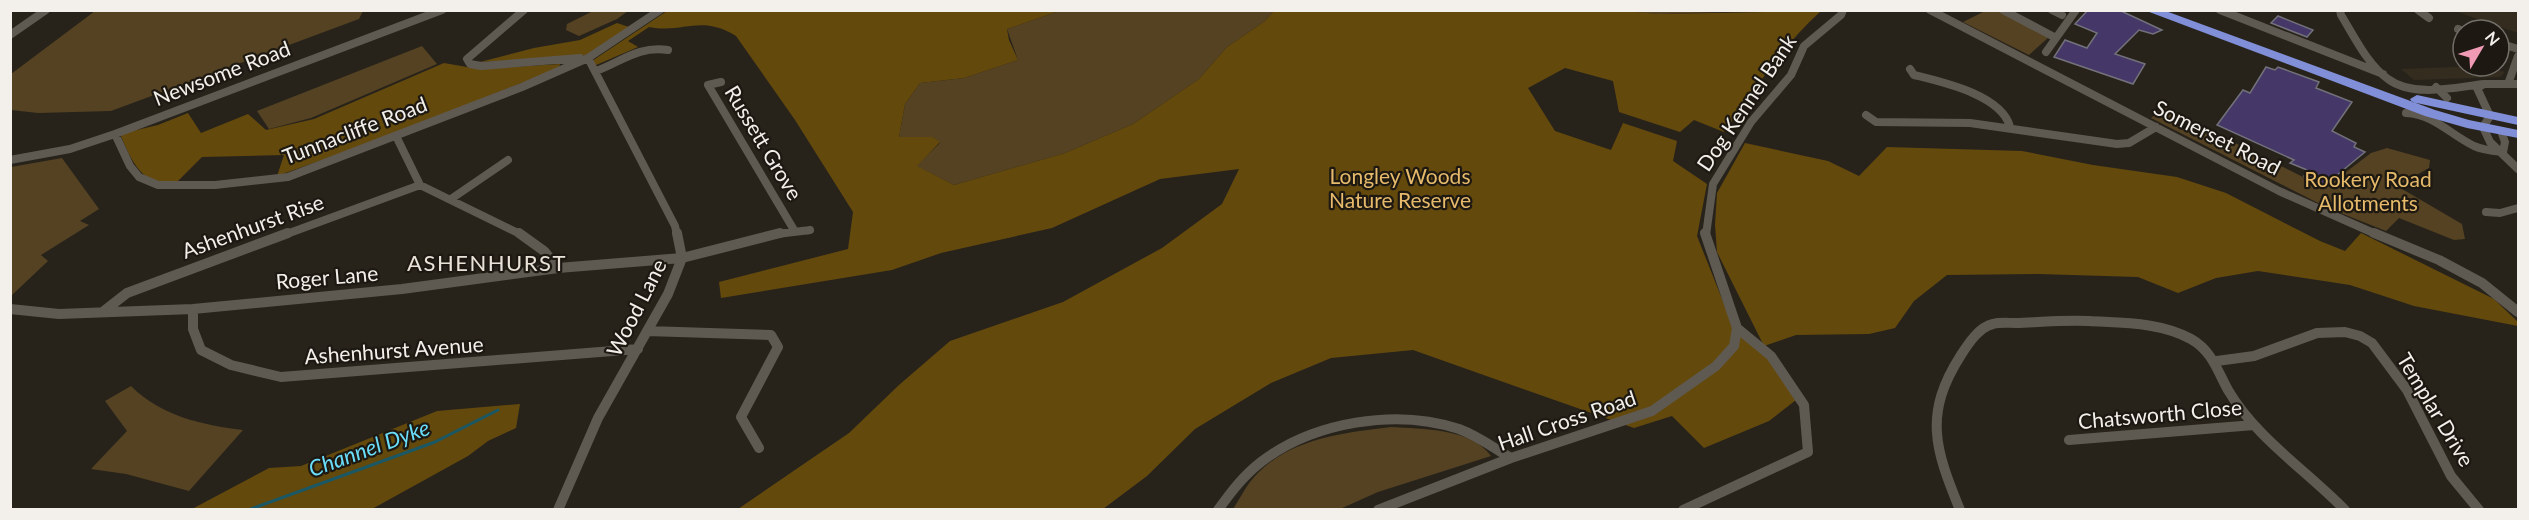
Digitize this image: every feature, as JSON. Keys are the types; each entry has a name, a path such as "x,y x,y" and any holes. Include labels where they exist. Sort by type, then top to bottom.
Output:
{"highway":[{"path":"2150,10 2271,56 2290,60"},
{"path":"2164,10 2420,109 2518,127"},
{"path":"2353,83 2404,95 2438,109 2486,122 2501,131 2518,134"},
{"path":"2486,122 2518,121"}],"street":[{"path":"10,35 46,10"},
{"name":"Newsome Road","path":"10,160 70,149 115,134 442,10"},
{"path":"524,10 467,59 470,64 481,66 588,58"},
{"name":"Tunnacliffe Road","path":"115,134 130,166 139,177 167,187 255,183 288,177 522,87 588,58 660,10"},
{"name":"Dog Kennel Bank","path":"1737,328 1724,285 1712,258 1706,232 1713,184 1751,122 1791,75 1804,46 1842,13 1851,10"},
{"name":"Somerset Road","path":"1930,10 2299,200 2439,260 2482,283 2518,312"},
{"path":"2003,10 2056,38"},
{"path":"2052,10 2062,15"},
{"path":"2046,52 2076,10"},
{"path":"2220,10 2413,88 2518,84"},
{"path":"2340,10 2341,15 2386,78"},
{"path":"2418,10 2428,18"},
{"path":"596,71 612,66 631,52 654,47 668,50"},
{"path":"2508,84 2518,56"},
{"name":"Wood Lane","path":"558,510 598,418 668,294 682,258 675,226 588,58"},
{"path":"1911,74 1950,84 1998,108 2005,113 2010,127"},
{"name":"Russett Grove","path":"721,82 708,85 794,230"},
{"path":"2484,84 2477,88 2483,100 2490,142 2503,152 2518,169"},
{"path":"2438,87 2447,98"},
{"path":"2438,87 2462,91 2483,100"},
{"path":"2406,113 2412,113 2464,136 2478,148 2503,152"},
{"path":"1866,115 1874,124 1970,123 2117,144 2129,143 2156,127"},
{"path":"2501,131 2505,142 2503,152"},
{"path":"396,136 420,185 522,235 544,251 558,268"},
{"path":"451,199 508,160"},
{"name":"Ashenhurst Rise","path":"104,311 127,292 420,185"},
{"path":"2486,212 2500,213 2518,208"},
{"name":"Roger Lane","path":"10,309 59,314 193,309 402,290 558,268 682,258 794,230 800,232 810,230"},
{"name":"Ashenhurst Avenue","path":"193,309 193,329 201,350 231,365 281,377 638,349"},
{"path":"1960,510 1940,462 1934,419 1947,374 1969,344 1992,324 2072,320 2151,325 2178,333 2194,341 2217,361 2228,390 2254,425 2327,490 2345,510"},
{"path":"1683,510 1808,452 1804,405 1771,356 1737,328"},
{"name":"Hall Cross Road","path":"1378,510 1511,458 1652,411 1716,366 1734,346 1737,328"},
{"path":"647,331 771,335 778,347 741,417 759,448"},
{"name":"Templar Drive","path":"2217,361 2254,356 2317,333 2345,332 2360,336 2372,343 2407,390 2451,476 2479,510"},
{"path":"1218,510 1224,498 1261,460 1306,437 1335,426 1378,420 1413,421 1453,427 1472,434 1511,458"},
{"name":"Chatsworth Close","path":"2069,440 2254,425"}],"shaded area":[{"path":"2455,11 2518,11 2518,33 2511,31 2511,18 2475,18"},
{"path":"2451,67 2451,78 2471,78 2414,80 2401,69"}],"green space":[{"name":"Longley Woods Nature Reserve","path":"1612,10 1659,14 1821,11 1781,54 1724,132 1694,120 1680,132 1619,112 1613,81 1565,68 1528,88 1555,131 1611,150 1623,123 1677,141 1673,161 1707,184 1697,236 1730,319 1768,355 1796,400 1769,421 1704,448 1672,416 1634,428 1413,350 1331,358 1271,383 1195,429 1147,476 1103,509 738,509 849,433 899,385 950,341 1063,302 1162,248 1222,204 1239,169 1160,179 1052,228 941,253 892,270 721,298 719,282 848,249 853,212 795,120 736,36 712,26 649,27 628,41 638,47 596,65 592,61 667,11 1059,11 1007,29 1018,60 964,78 920,83 905,104 899,137 933,137 940,142 917,166 954,185 1065,153 1133,124 1199,79 1227,47 1265,21 1274,11"},
{"path":"95,11 363,11 359,19 111,111 38,113 11,110 11,74"},
{"path":"589,11 628,11 617,19 579,36 566,30 567,24 591,12"},
{"path":"1059,11 1274,11 1265,21 1227,47 1199,79 1133,124 1065,153 954,185 916,166 940,143 933,137 899,137 905,104 920,83 964,78 1018,60 1007,29"},
{"path":"1612,11 1757,11 1659,14"},
{"path":"1985,11 1999,11 2049,37 2029,55 1963,22"},
{"path":"617,23 629,27 588,54 579,57 480,62 534,48 580,40"},
{"path":"422,46 437,64 311,118 269,129 257,111"},
{"path":"444,63 478,69 560,64 559,68 389,136 277,176 284,155 202,157 174,185 163,184 145,176 133,162 120,134 158,125 188,113 201,133 248,114 266,130 314,119"},
{"name":"Rookery Road Allotments","path":"2164,107 2325,188 2371,153 2387,148 2430,160 2429,168 2397,186 2462,224 2465,239 2454,240 2399,218 2386,231 2328,208 2151,118"},
{"path":"1745,143 1828,161 1859,176 1887,147 2022,151 2093,165 2177,177 2226,193 2320,241 2345,251 2361,233 2494,299 2518,322 2518,326 2414,306 2350,285 2258,271 2216,278 2178,293 2138,277 2039,274 1947,275 1914,301 1895,328 1869,334 1796,335 1764,346 1717,252 1715,225 1717,193"},
{"path":"62,158 99,209 80,221 89,225 41,255 48,261 11,296 11,167"},
{"path":"131,386 155,405 169,412 197,422 243,430 189,491 126,474 91,469 127,431 105,401"},
{"path":"520,404 516,428 488,441 468,456 372,509 192,509 269,468 301,466 437,411"},
{"path":"1391,427 1459,435 1482,447 1491,456 1378,492 1340,509 1233,509 1250,482 1264,468 1279,456 1296,447 1333,436"}],"building":[{"path":"2088,10 2119,10 2162,30 2153,34 2139,30 2115,54 2145,64 2133,84 2054,57 2065,40 2087,48 2097,33 2075,24"},
{"path":"2278,16 2313,30 2307,37 2271,23"},
{"path":"2266,67 2275,70 2278,67 2319,82 2316,88 2352,102 2332,131 2356,143 2354,147 2365,152 2325,185 2304,176 2307,170 2290,163 2294,160 2217,125 2243,90 2250,93"}],"waterway":[{"name":"Channel Dyke","path":"248,510 435,442 498,410"}],"district":[{"name":"ASHENHURST","path":"487,263"}]}
